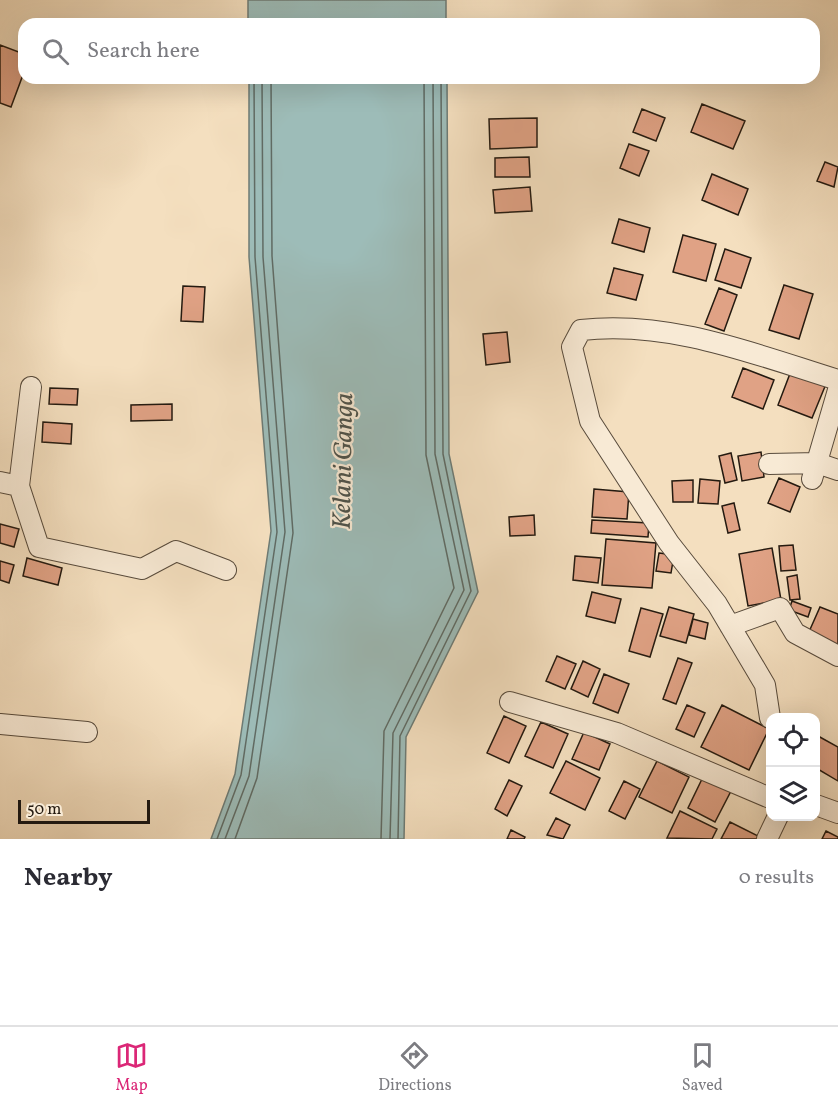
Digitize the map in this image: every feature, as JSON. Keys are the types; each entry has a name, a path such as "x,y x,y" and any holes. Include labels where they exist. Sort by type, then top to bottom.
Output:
{"street":[{"path":"770,713 765,685 717,604 669,543 590,421 572,347 581,330 626,328 698,337 838,380"},
{"path":"31,387 10,484 39,547 142,569 176,551 226,570"},
{"path":"814,471 838,390"},
{"path":"769,464 814,471 838,470"},
{"path":"730,626 780,608 795,633 838,656"},
{"path":"510,702 617,733 766,796"},
{"path":"0,724 87,732"},
{"path":"820,806 838,813"},
{"path":"767,839 776,821"}],"water":[{"path":"248,0 446,0 446,18 248,18"},
{"name":"Kelani Ganga","path":"249,84 447,84 449,454 478,592 406,737 404,839 211,839 235,774 271,531 249,257"}],"building":[{"path":"0,45 18,52 20,84 11,107 0,103"},
{"path":"702,104 745,121 733,149 691,132"},
{"path":"642,109 665,118 656,141 633,132"},
{"path":"537,118 537,147 490,149 489,119"},
{"path":"629,144 649,151 639,176 620,168"},
{"path":"529,157 530,177 495,177 495,158"},
{"path":"825,162 838,167 834,187 817,181"},
{"path":"712,174 748,189 738,215 702,200"},
{"path":"530,187 532,211 495,213 493,190"},
{"path":"619,219 650,228 644,252 612,243"},
{"path":"683,235 716,244 706,281 673,272"},
{"path":"725,249 751,258 741,288 715,280"},
{"path":"614,268 643,275 636,300 607,293"},
{"path":"784,285 813,294 799,339 769,330"},
{"path":"183,286 205,287 203,322 181,321"},
{"path":"719,288 737,295 724,331 705,324"},
{"path":"507,332 510,362 486,365 483,334"},
{"path":"743,368 774,380 763,409 732,397"},
{"path":"791,371 826,384 812,418 778,405"},
{"path":"50,388 78,389 77,405 49,404"},
{"path":"172,404 172,420 131,421 131,405"},
{"path":"43,422 72,424 71,444 42,442"},
{"path":"761,452 764,477 742,481 738,456"},
{"path":"731,453 737,480 725,483 719,456"},
{"path":"779,478 800,487 790,512 768,503"},
{"path":"700,479 720,481 718,504 698,503"},
{"path":"693,480 693,502 673,502 672,481"},
{"path":"594,489 629,492 627,519 592,517"},
{"path":"734,503 740,530 728,533 722,506"},
{"path":"534,515 535,535 510,536 509,517"},
{"path":"592,520 649,523 648,537 591,533"},
{"path":"0,524 19,529 14,547 0,543"},
{"path":"606,539 656,543 652,588 602,585"},
{"path":"793,545 796,570 781,571 779,546"},
{"path":"772,548 781,600 748,606 739,554"},
{"path":"659,553 674,555 671,573 656,571"},
{"path":"575,556 601,558 598,583 573,580"},
{"path":"27,558 62,568 58,585 23,576"},
{"path":"0,561 14,565 9,583 0,580"},
{"path":"797,575 800,599 790,600 787,577"},
{"path":"592,592 621,599 615,623 586,616"},
{"path":"792,601 811,608 808,617 789,610"},
{"path":"669,607 694,614 686,643 660,636"},
{"path":"820,607 838,614 838,646 808,634"},
{"path":"641,608 663,614 650,657 629,651"},
{"path":"693,619 708,623 705,639 689,635"},
{"path":"557,656 576,664 565,689 546,681"},
{"path":"678,658 692,663 676,704 663,699"},
{"path":"583,661 600,669 588,697 571,689"},
{"path":"604,674 629,684 618,713 593,703"},
{"path":"687,705 705,713 694,737 676,729"},
{"path":"722,705 766,727 766,735 749,770 701,747"},
{"path":"504,716 526,726 509,763 487,753"},
{"path":"541,722 568,734 553,768 525,756"},
{"path":"584,732 610,744 599,770 572,759"},
{"path":"820,737 838,747 838,781 820,770"},
{"path":"566,761 600,778 585,810 550,793"},
{"path":"657,761 689,777 672,813 639,797"},
{"path":"703,777 731,791 715,822 688,808"},
{"path":"509,780 522,786 507,816 495,809"},
{"path":"624,781 640,789 625,819 609,811"},
{"path":"680,811 717,829 712,839 667,838"},
{"path":"556,818 570,825 563,839 547,835"},
{"path":"730,822 764,839 721,839"},
{"path":"511,830 525,837 524,839 507,839"},
{"path":"826,831 838,837 838,839 822,839"}]}
